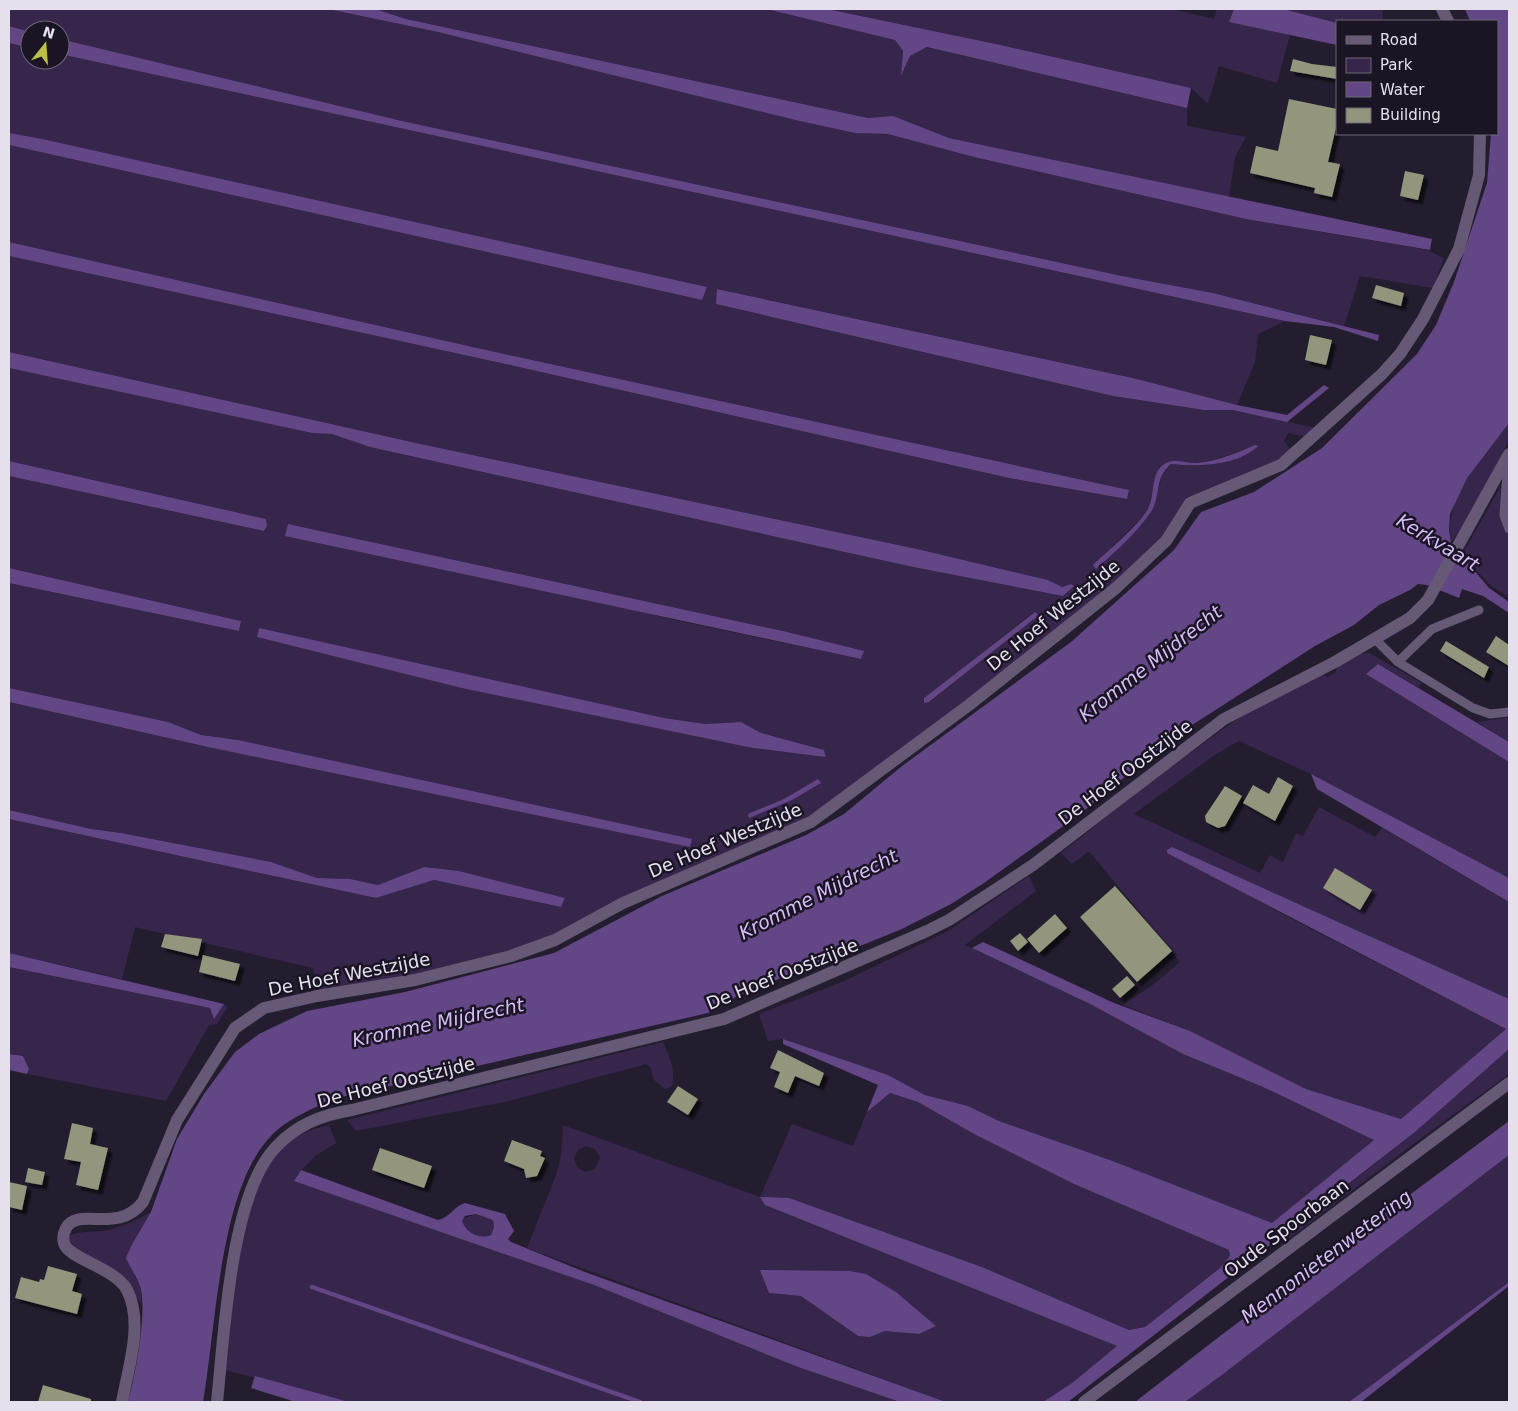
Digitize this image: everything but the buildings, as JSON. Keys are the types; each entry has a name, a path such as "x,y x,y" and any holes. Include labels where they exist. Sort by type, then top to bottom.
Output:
{"street":[{"name":"De Hoef Westzijde","path":"122,1402 135,1317 127,1289 108,1272 66,1248 63,1239 64,1230 71,1222 78,1220 121,1219 134,1213 143,1202 177,1120 235,1028 264,1008 317,996 415,980 520,952 555,940 623,903 811,822 969,705 1116,588 1166,541 1190,503 1281,465 1382,374 1400,354 1422,319 1459,249 1479,175 1480,135"},
{"path":"1374,638 1410,618 1428,600 1509,456"},
{"name":"De Hoef Oostzijde","path":"217,1402 236,1241 247,1201 258,1176 273,1150 301,1125 330,1114 724,1019 853,964 948,920 1033,865 1224,719 1335,662 1374,638"},
{"name":"Oude Spoorbaan","path":"1084,1402 1509,1083"}],"lane":[{"path":"1509,456 1504,515 1509,528"},
{"path":"1398,662 1432,629 1479,610"},
{"path":"1374,638 1398,662 1473,708 1490,714 1509,712"}],"green space":[{"path":"9,9 328,9 438,32 855,133 888,134 974,157 1246,219 1427,250 1444,258 1433,288 1360,276 1344,326 1213,293 1122,276 402,121 70,41 70,20 20,20 20,29 9,26"},
{"path":"375,9 766,9 895,40 903,51 902,75 910,56 927,47 1187,108 1187,126 1246,137 1235,157 1229,197 949,138 893,116 868,118 406,19"},
{"path":"827,9 1171,9 1214,19 1217,9 1234,9 1229,22 1290,35 1277,83 1219,66 1208,104 1191,88 996,44"},
{"path":"1283,9 1380,9 1383,11 1382,20 1336,20 1336,23"},
{"path":"9,43 20,46 20,70 70,70 70,56 1285,321 1258,334 1255,362 1237,405 1137,379 718,289 716,304 1113,396 1204,410 1233,410 1317,428 1306,437 1288,433 1284,441 1290,449 1268,467 1255,474 1187,497 1157,543 1093,603 819,816 555,940 425,973 318,993 313,968 135,927 122,979 9,953 9,819 376,898 434,880 561,907 565,898 459,871 424,867 378,885 350,879 317,878 271,862 91,829 9,810 9,702 208,747 238,740 201,735 168,722 9,688 9,583 239,631 241,621 9,568 9,476 264,531 267,526 266,519 9,461 9,368 312,433 332,434 370,447 913,567 1063,596 1071,584 1062,587 1048,580 917,549 416,443 9,352 9,256 501,363 1009,478 1127,499 1129,490 477,348 9,242 9,145 702,300 707,287 9,133","holes":["1255,445 1257,446 1249,452 1217,464 1193,466 1172,464 1163,475 1155,504 1146,517 1132,532 1093,566 1143,516 1150,505 1152,492 1163,465 1173,462 1206,462","288,524 783,631 863,652 861,659 679,621","1034,612 1038,615 930,702 924,698","259,629 664,718 705,724 741,722 760,733 824,750 826,756 753,748 258,637"]},
{"path":"1509,423 1509,440 1471,514 1451,543 1450,526 1459,494 1477,464"},
{"path":"1509,472 1509,597 1490,585 1462,555"},
{"path":"1369,653 1422,683 1418,687 1378,664 1366,674 1509,762 1509,878 1311,774 1239,741 1216,754 1134,814 1260,873 1270,855 1283,862 1296,833 1303,836 1319,807 1375,837 1382,828 1509,902 1509,999 1172,847 1167,850 1284,915 1506,1029 1401,1119 1306,1089 1190,1031 1123,1005 1154,984 1180,962 1089,851 1072,864 1061,853 1157,777 1244,714 1319,673 1327,677 1335,673 1339,663 1359,654"},
{"path":"1506,718 1509,718 1509,742 1477,722"},
{"path":"1029,876 1036,891 965,945 1090,1004 1183,1054 1263,1087 1374,1140 1272,1224 1110,1160 999,1121 968,1106 925,1095 888,1075 783,1039 768,1041 759,1014 842,982 948,931"},
{"path":"9,967 210,1008 214,1019 224,1004 228,1007 217,1024 209,1025 166,1101 27,1074 29,1069 23,1056 9,1054"},
{"path":"663,1042 673,1074 672,1086 665,1089 654,1080 650,1067 646,1064 509,1101 356,1131 347,1120"},
{"path":"1509,1049 1509,1074 1299,1231 1289,1238 1279,1240 1415,1132"},
{"path":"890,1093 918,1102 974,1134 1074,1184 1229,1250 1230,1256 1227,1262 1145,1327 1129,1330 982,1267 789,1198 761,1198 765,1205 1117,1346 1072,1383 1043,1402 946,1402 527,1248 556,1175 561,1156 563,1125 760,1197 792,1124 853,1146 867,1112","holes":["586,1146 595,1149 600,1158 595,1169 585,1172 577,1167 574,1158 578,1150","850,1271 874,1280 896,1293 935,1326 919,1334 885,1331 870,1337 858,1336 801,1296 769,1293 835,1272"]},
{"path":"329,1125 336,1143 315,1156 296,1176 594,1285 798,1367 900,1402 348,1402 222,1369 233,1285 254,1195 265,1170 284,1145 309,1131"},
{"path":"1509,1155 1509,1282 1349,1402 1185,1402"},
{"path":"151,1212 126,1258 140,1286 142,1305 126,1282 70,1250 68,1236 81,1232 103,1231 116,1228"},
{"path":"476,1214 493,1220 494,1227 491,1235 483,1237 476,1235 463,1224 462,1219"}],"water":[{"path":"328,9 375,9 406,19 868,118 893,116 949,138 1432,239 1430,250 1246,219 974,157 888,134 855,133 800,121 438,32"},
{"path":"766,9 827,9 996,44 1191,88 1187,108 927,47 910,56 901,76 903,51 895,40"},
{"path":"1234,9 1283,9 1336,23 1336,45 1229,22"},
{"path":"1465,9 1509,9 1509,423 1467,478 1450,514 1449,530 1451,543 1489,588 1509,602 1509,613 1483,596 1462,589 1459,598 1427,585 1418,584 1379,605 1354,625 1315,646 1189,727 1150,756 1080,814 984,883 951,904 902,929 739,995 708,1013 333,1099 292,1119 271,1136 254,1160 240,1190 222,1262 203,1402 128,1402 142,1327 142,1297 140,1286 126,1258 151,1212 177,1139 204,1094 235,1052 259,1034 307,1011 405,992 554,953 662,896 806,835 844,814 902,766 1071,642 1174,550 1201,512 1254,492 1322,448 1417,354 1436,325 1454,282 1487,183 1491,135 1498,135 1498,20 1470,20"},
{"path":"9,26 20,29 20,46 9,43"},
{"path":"70,41 402,121 1122,276 1213,293 1379,335 1378,341 1334,327 1285,321 70,56"},
{"path":"9,133 707,287 702,300 9,145"},
{"path":"9,242 477,348 1129,490 1127,499 1009,478 501,363 9,256"},
{"path":"717,289 1137,379 1237,405 1287,415 1324,385 1329,388 1287,422 1233,410 1204,410 1113,396 716,304"},
{"path":"9,352 416,443 917,549 1048,580 1062,587 1071,584 1074,586 1063,596 913,567 370,447 332,434 312,433 9,368"},
{"path":"1255,445 1258,446 1239,458 1217,464 1171,464 1162,475 1152,510 1126,541 1096,569 1093,565 1134,527 1147,511 1159,468 1171,461 1197,463 1212,460"},
{"path":"9,461 266,519 267,526 264,531 9,476"},
{"path":"288,524 783,631 864,651 861,659 285,536"},
{"path":"9,568 241,621 239,631 9,583"},
{"path":"1035,612 1039,615 929,702 924,703 924,698"},
{"path":"259,628 664,718 705,724 741,722 761,733 824,750 826,757 753,748 462,688 257,637"},
{"path":"1378,664 1509,742 1509,762 1366,674"},
{"path":"9,688 168,722 201,735 238,740 692,839 690,847 208,747 9,702"},
{"path":"1311,774 1509,878 1509,902 1317,789"},
{"path":"818,779 821,783 792,800 749,818 748,814 784,799"},
{"path":"9,810 91,829 271,862 317,878 350,879 378,885 424,867 459,871 565,898 561,907 434,880 376,898 9,819"},
{"path":"1172,847 1509,999 1509,1049 1415,1132 1068,1402 1043,1402 1072,1383 1117,1346 765,1205 760,1197 789,1198 982,1267 1129,1330 1145,1327 1220,1268 1230,1256 1229,1250 1074,1184 974,1134 918,1102 890,1093 867,1112 878,1085 783,1044 783,1039 888,1075 925,1095 968,1106 999,1121 1110,1160 1272,1223 1374,1140 1263,1087 1183,1054 1090,1004 972,948 983,942 1114,1003 1190,1031 1306,1089 1401,1119 1506,1029 1167,853 1167,850"},
{"path":"9,953 224,1004 214,1019 210,1008 9,967"},
{"path":"9,1054 23,1056 29,1069 27,1074 9,1070"},
{"path":"1509,1121 1509,1155 1223,1374 1185,1402 1135,1402 1220,1336"},
{"path":"301,1170 438,1220 465,1203 505,1214 514,1231 508,1239 511,1242 585,1272 946,1402 900,1402 798,1367 594,1285 294,1181","holes":["476,1214 493,1220 494,1227 491,1235 486,1236 478,1236 470,1232 462,1221 465,1216"]},
{"path":"760,1270 850,1271 866,1274 896,1292 936,1326 919,1334 885,1331 870,1337 858,1336 801,1296 769,1293"},
{"path":"1509,1282 1509,1286 1361,1402 1349,1402"},
{"path":"255,1376 348,1402 296,1402 251,1388"}],"waterway":[{"path":"312,1287 640,1402"}],"water label":[{"name":"Kerkvaart","path":"1438,542"},
{"name":"Kromme Mijdrecht","path":"1150,663"},
{"name":"Kromme Mijdrecht","path":"818,894"},
{"name":"Kromme Mijdrecht","path":"438,1022"},
{"name":"Mennonietenwetering","path":"1326,1256"}]}
